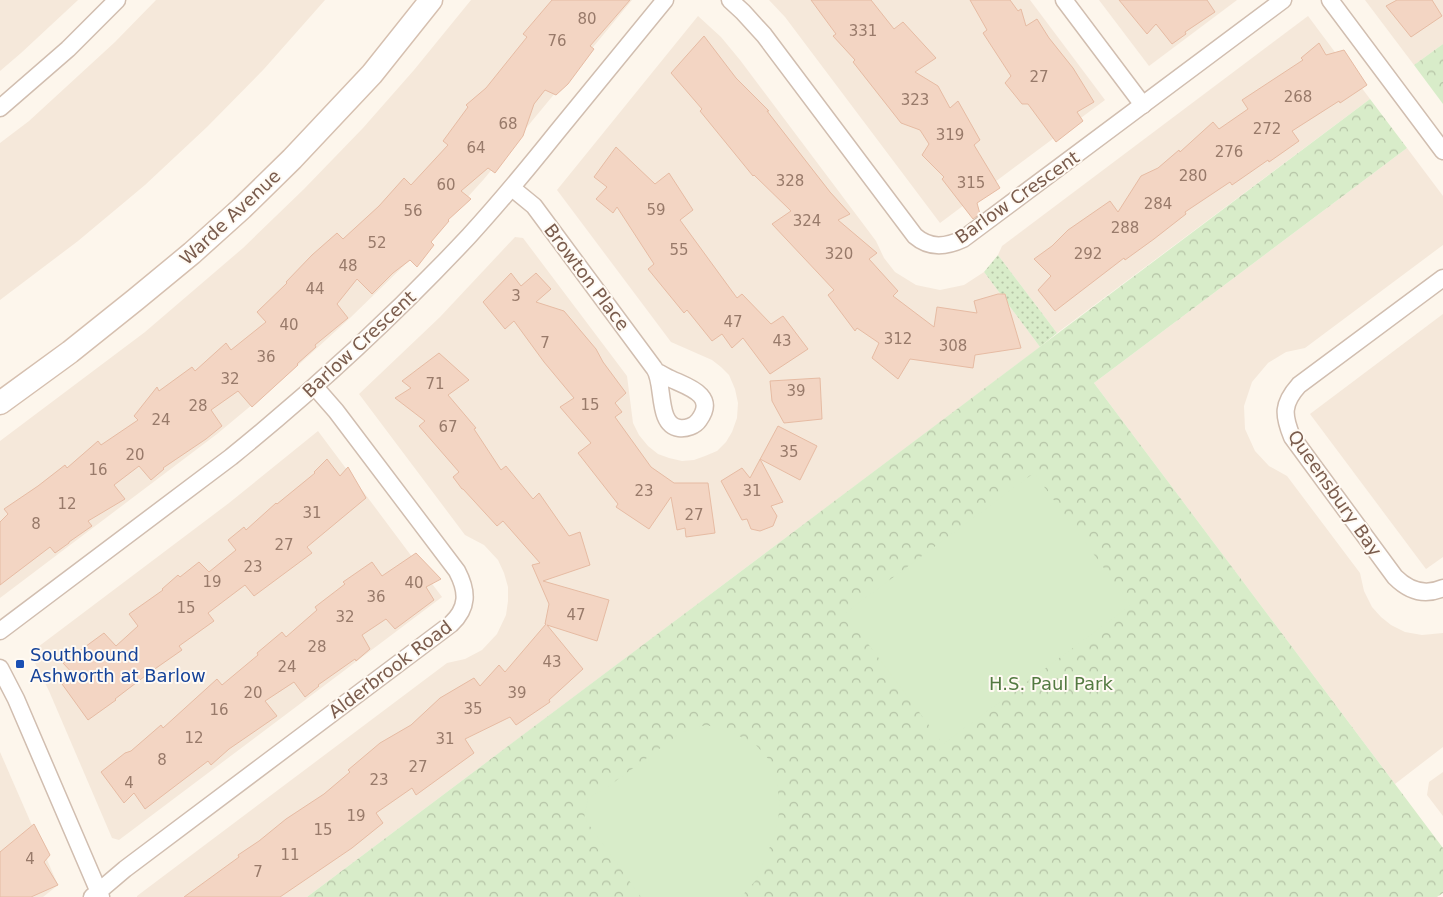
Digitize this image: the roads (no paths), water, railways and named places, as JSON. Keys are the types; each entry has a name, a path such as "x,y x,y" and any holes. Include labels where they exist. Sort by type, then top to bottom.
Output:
{"main road":[{"name":"Warde Avenue","path":"0,403 70,352 135,300 192,253 242,208 292,159 366,81 431,0"}],"street":[{"path":"0,108 68,49 117,0"},
{"name":"Barlow Crescent","path":"0,631 231,457 315,387 406,301 470,235 512,188 665,0"},
{"name":"Barlow Crescent","path":"730,0 764,35 910,230 920,241 942,246 963,239 1283,0"},
{"path":"1064,0 1143,105"},
{"path":"1330,0 1443,151"},
{"name":"Browton Place","path":"512,188 534,206 657,372"},
{"name":"Queensbury Bay","path":"1443,278 1299,385 1290,395 1285,411 1285,419 1292,438 1395,577 1402,584 1418,591 1436,591 1443,588"},
{"name":"Alderbrook Road","path":"97,895 133,863 451,624 462,611 465,594 463,583 457,572 336,411 315,387"},
{"path":"0,668 16,699 97,895"}],"place":[{"name":"Southbound Ashworth at Barlow","path":"20,664"}],"park label":[{"name":"H.S. Paul Park","path":"1051,683"}]}
